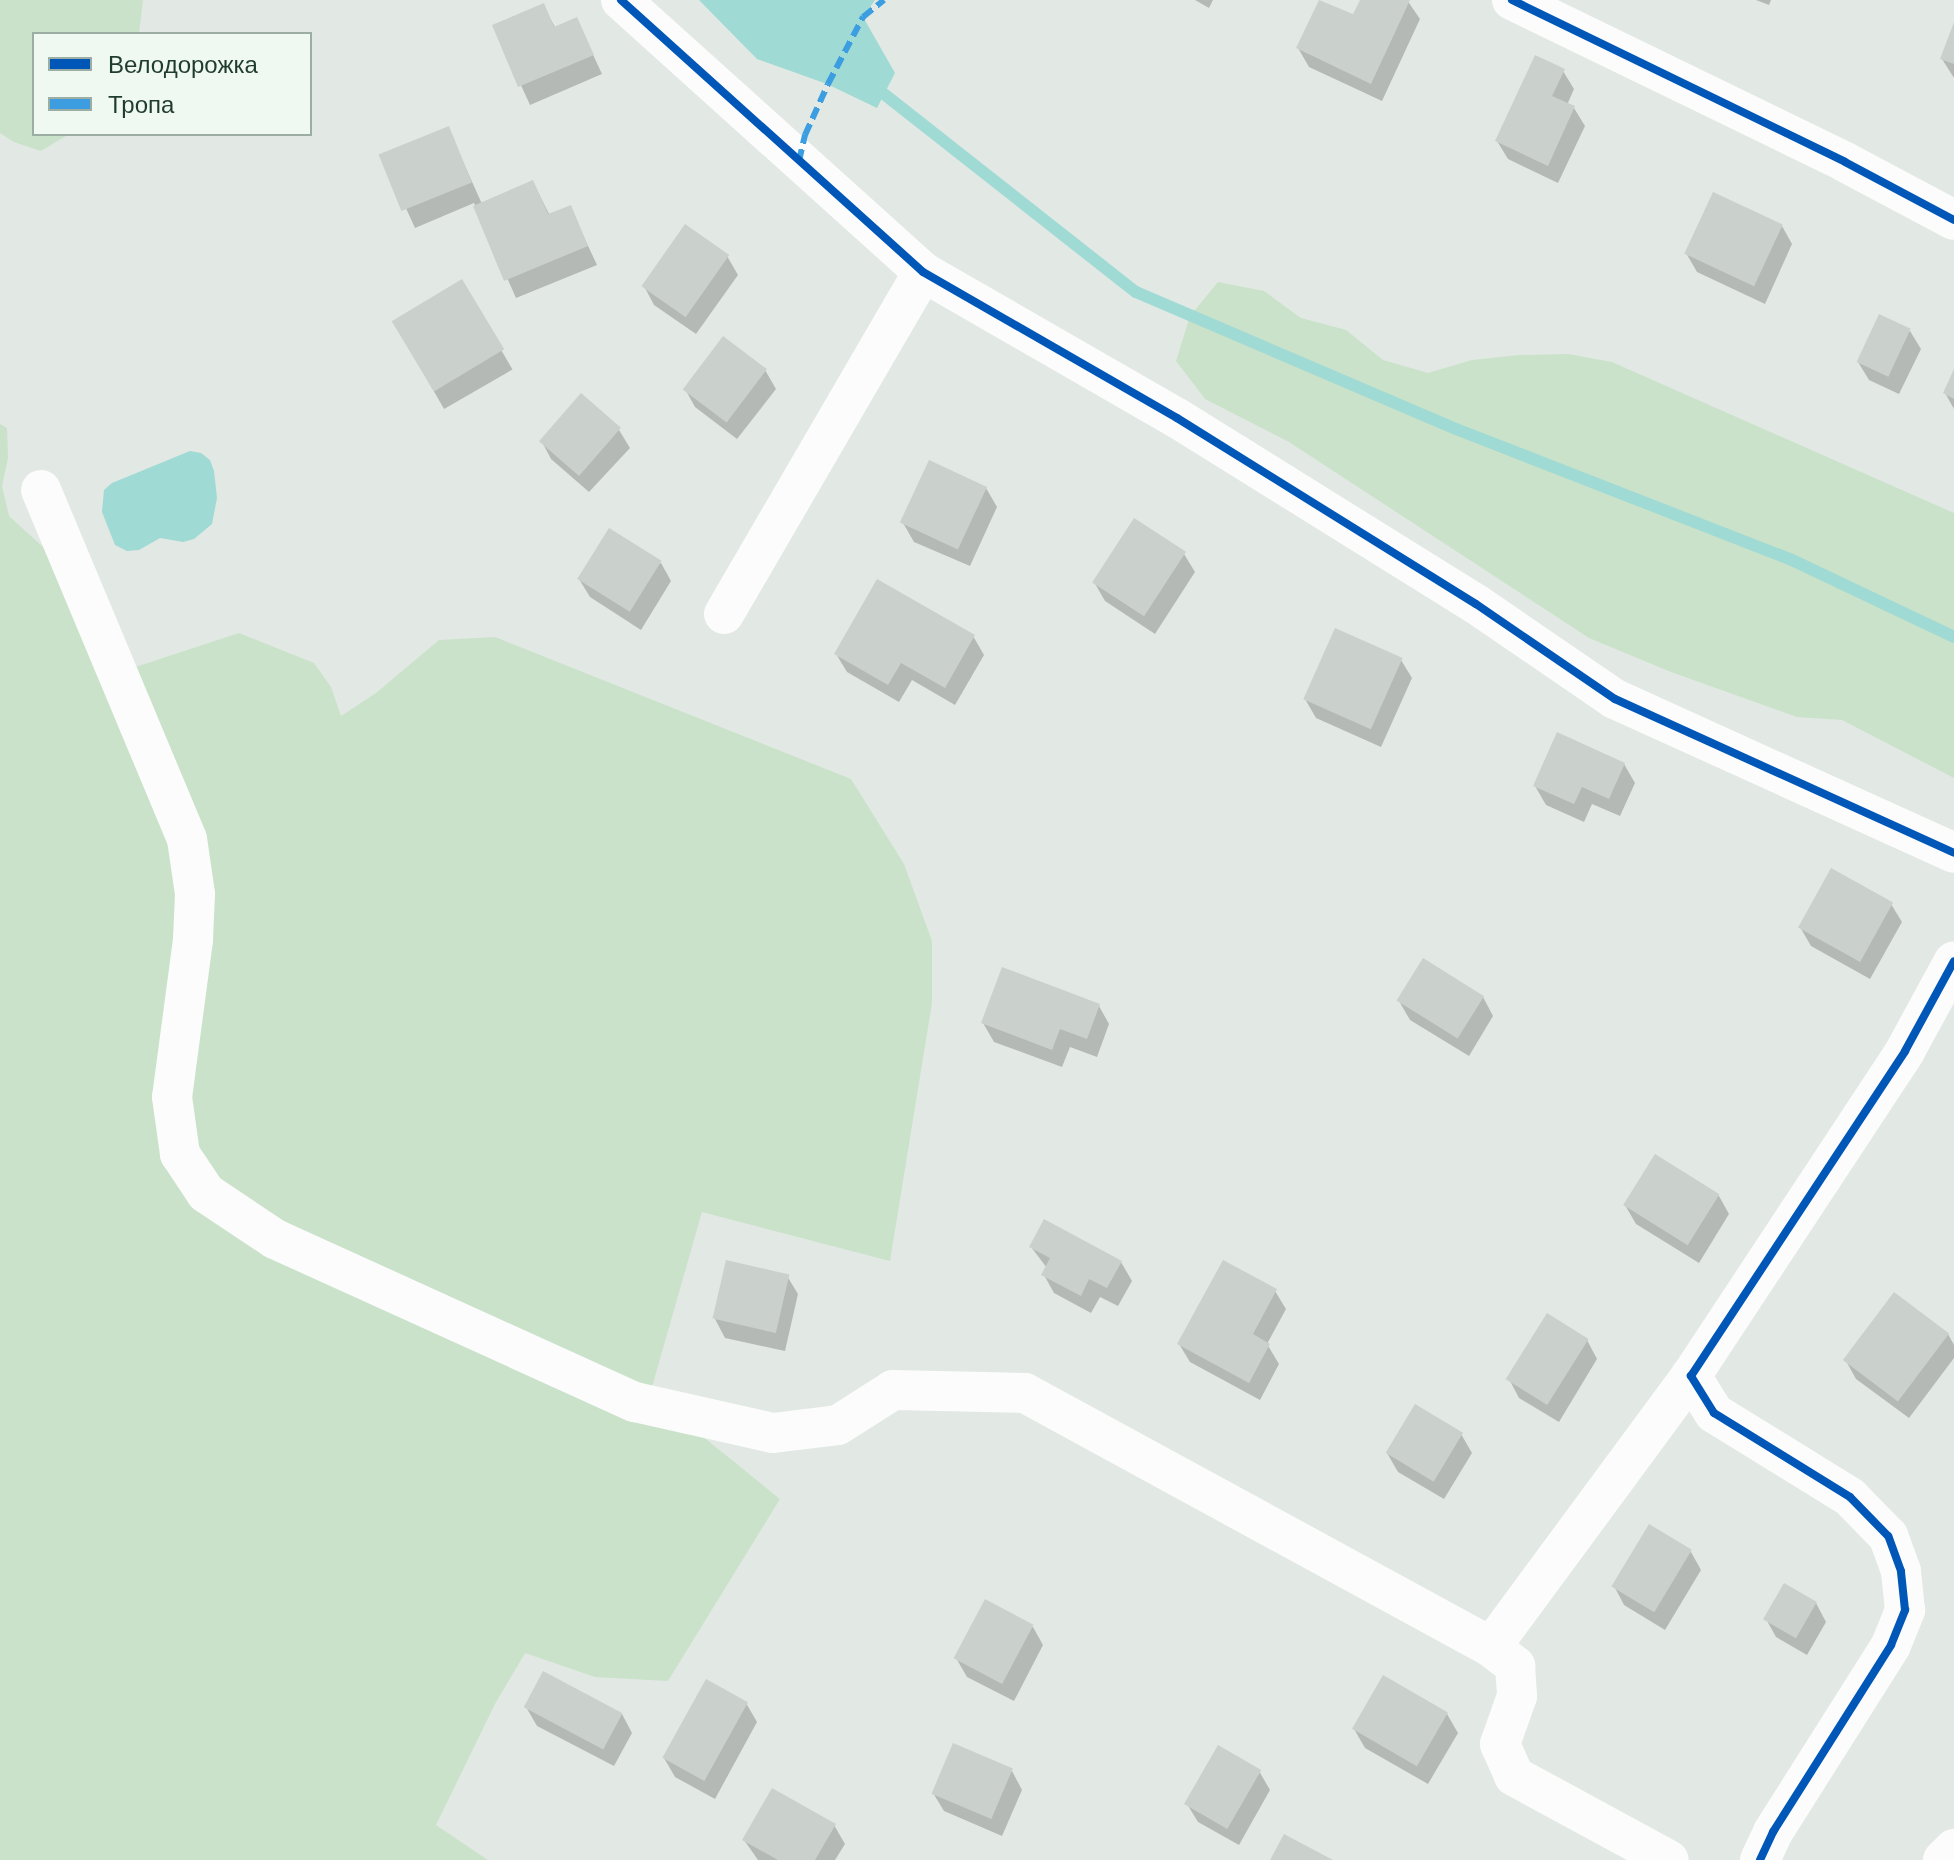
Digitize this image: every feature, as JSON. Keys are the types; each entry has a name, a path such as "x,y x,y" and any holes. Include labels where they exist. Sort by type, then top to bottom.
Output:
{"street":[{"path":"621,0 923,272 1177,418 1476,604 1615,699 1954,853"},
{"path":"1512,0 1845,162 1954,220"},
{"path":"724,614 923,272"},
{"path":"41,490 187,839 195,894 193,940 172,1097 180,1154 206,1193 275,1239 635,1402 773,1433 838,1425 893,1390 1025,1393 1491,1647 1515,1666 1517,1696 1500,1744 1514,1776 1669,1860"},
{"path":"1491,1647 1691,1376 1905,1051 1954,961"},
{"path":"1691,1376 1714,1413 1850,1497 1888,1536 1901,1571 1905,1610 1891,1645 1773,1832 1760,1860"},
{"path":"1943,1860 1954,1849"}],"green space":[{"path":"0,0 143,0 139,32 32,32 32,136 66,136 41,151 14,142 0,133"},
{"path":"1218,282 1264,291 1301,318 1346,330 1383,360 1428,373 1472,360 1519,355 1568,354 1612,362 1954,513 1954,778 1842,720 1797,717 1671,672 1589,638 1289,442 1205,399 1176,361 1190,316"},
{"path":"0,424 7,428 8,458 2,486 9,516 54,557 105,677 239,633 314,663 331,687 341,716 376,693 439,640 495,637 851,779 904,864 932,941 932,1003 890,1261 702,1212 650,1394 780,1499 668,1681 595,1677 525,1653 495,1704 436,1825 488,1860 0,1860"}],"water":[{"path":"699,0 875,0 863,17 895,73 877,108 827,84 757,59"},
{"path":"190,451 201,453 210,460 214,471 217,498 212,524 194,539 183,542 160,538 139,550 127,551 115,545 102,512 104,490 112,483"}],"building":[{"path":"1319,0 1353,14 1360,0 1410,0 1371,84 1296,48"},
{"path":"544,3 554,27 577,17 594,55 518,87 492,25"},
{"path":"1954,22 1954,64 1940,59"},
{"path":"1535,55 1565,69 1552,96 1575,106 1548,166 1495,141"},
{"path":"449,126 472,183 401,211 379,154"},
{"path":"533,180 548,214 571,205 588,246 504,281 473,206"},
{"path":"1713,192 1783,225 1754,286 1684,254"},
{"path":"685,224 729,255 686,317 641,286"},
{"path":"462,279 504,349 434,392 392,321"},
{"path":"1879,314 1911,329 1888,377 1857,362"},
{"path":"723,336 767,369 727,423 683,390"},
{"path":"1954,369 1954,399 1943,393"},
{"path":"581,393 621,428 579,476 539,441"},
{"path":"929,460 987,487 958,550 900,523"},
{"path":"1134,518 1186,552 1144,616 1092,583"},
{"path":"609,528 662,561 630,612 577,579"},
{"path":"877,579 975,635 945,688 901,663 888,685 834,654"},
{"path":"1335,628 1403,658 1371,729 1303,699"},
{"path":"1557,732 1625,763 1609,799 1582,787 1574,804 1533,786"},
{"path":"1831,868 1893,902 1860,962 1798,927"},
{"path":"1423,958 1484,996 1458,1039 1397,1000"},
{"path":"1002,967 1100,1004 1087,1039 1060,1029 1052,1050 981,1023"},
{"path":"1655,1154 1719,1194 1688,1245 1623,1205"},
{"path":"1044,1219 1122,1261 1107,1288 1089,1279 1081,1296 1041,1275 1050,1258 1029,1247"},
{"path":"726,1260 789,1275 776,1333 713,1318"},
{"path":"1223,1260 1277,1289 1253,1334 1270,1344 1249,1383 1177,1344"},
{"path":"1894,1292 1949,1334 1898,1401 1843,1360"},
{"path":"1547,1313 1589,1339 1547,1405 1506,1379"},
{"path":"1415,1404 1463,1433 1434,1482 1386,1453"},
{"path":"1649,1524 1692,1550 1654,1612 1611,1587"},
{"path":"1784,1583 1817,1602 1796,1638 1763,1619"},
{"path":"985,1599 1034,1625 1002,1684 954,1658"},
{"path":"543,1671 622,1713 603,1749 524,1707"},
{"path":"1383,1675 1448,1712 1417,1766 1352,1729"},
{"path":"706,1679 748,1702 704,1781 662,1758"},
{"path":"953,1743 1013,1768 991,1819 932,1794"},
{"path":"1218,1745 1261,1770 1227,1829 1184,1804"},
{"path":"772,1788 836,1824 815,1860 778,1860 742,1840"},
{"path":"1284,1834 1333,1860 1270,1860"}],"waterway":[{"path":"884,94 1136,292 1456,429 1792,560 1954,637"}],"marked path":[{"path":"799,161 805,135 863,17 884,0"}],"cycle path":[{"path":"621,0 923,272 1177,418 1476,604 1615,699 1954,853"},
{"path":"1512,0 1845,162 1954,220"},
{"path":"1760,1860 1773,1832 1891,1645 1905,1610 1901,1571 1888,1536 1850,1497 1714,1413 1691,1376 1905,1051 1954,961"}]}
